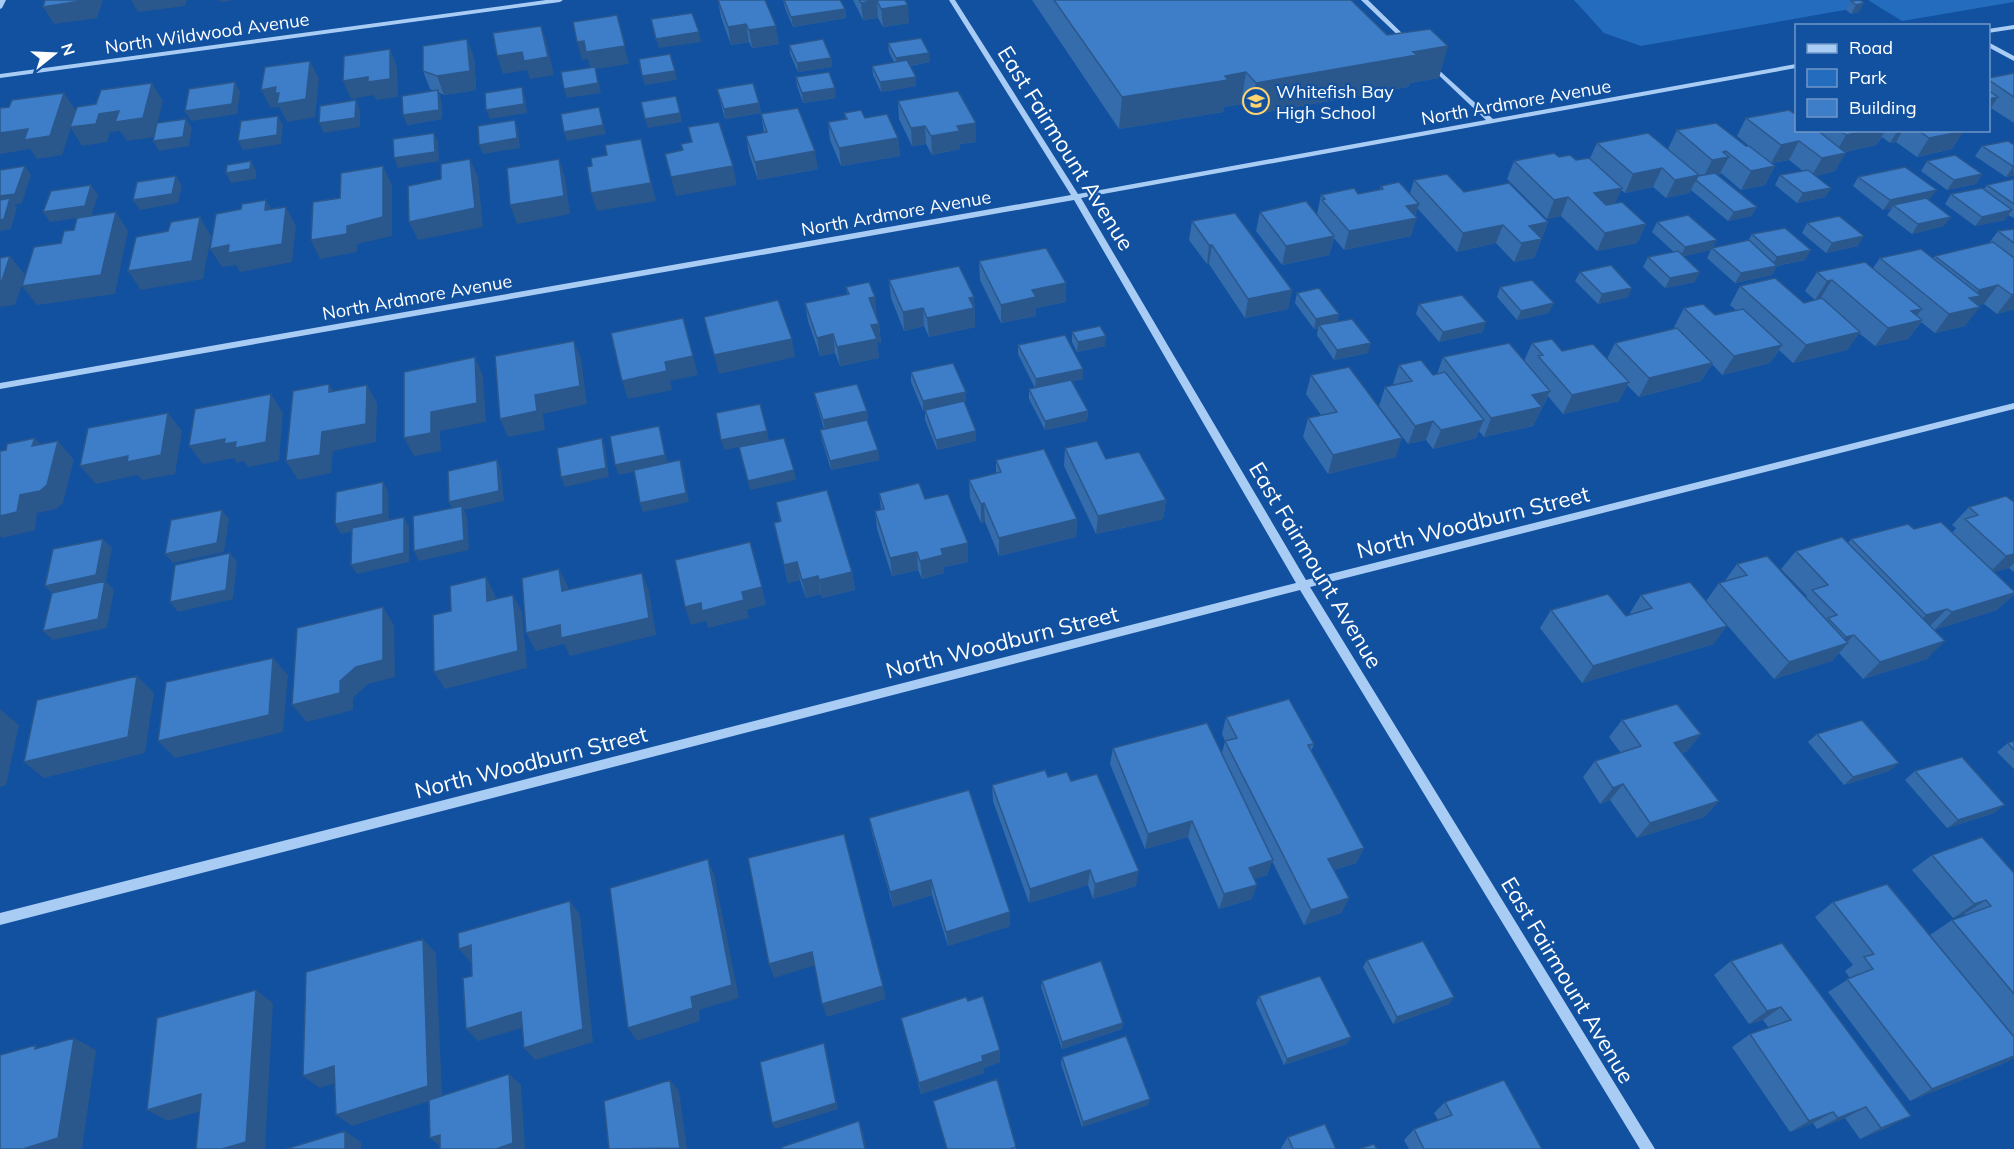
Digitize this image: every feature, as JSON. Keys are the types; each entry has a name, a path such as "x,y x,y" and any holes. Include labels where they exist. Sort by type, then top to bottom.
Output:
{"street":[{"path":"0,7 3,0"},
{"name":"North Wildwood Avenue","path":"0,76 560,0"},
{"name":"East Fairmount Avenue","path":"952,0 1076,197 1303,585 1648,1149"},
{"path":"1364,0 1413,47"},
{"path":"1990,31 2014,27"},
{"path":"1990,45 2014,59"},
{"path":"1421,55 1491,122"},
{"name":"North Ardmore Avenue","path":"0,386 1076,197 1795,66"},
{"name":"North Woodburn Street","path":"0,919 1303,585 2014,406"}],"green space":[{"path":"1574,0 1856,0 1856,8 1641,46 1604,33"},
{"path":"1868,0 2014,0 2014,2 1902,21"}],"building":[{"path":"45,0 87,0 43,7"},
{"path":"718,0 765,0 776,26 749,30 746,24 728,27"},
{"path":"784,0 840,0 845,9 791,17"},
{"path":"859,0 877,0 861,3"},
{"path":"877,0 905,0 908,5 881,9"},
{"path":"1054,0 1351,0 1387,35 1430,29 1448,46 1413,52 1417,55 1256,83 1246,72 1225,76 1228,80 1122,97"},
{"path":"1860,0 1864,3 1856,5 1851,1"},
{"path":"692,13 699,32 656,39 651,19"},
{"path":"617,15 625,46 586,52 584,41 577,42 573,22"},
{"path":"541,26 548,57 524,61 522,52 497,56 493,33"},
{"path":"921,38 929,53 896,58 888,43"},
{"path":"467,39 470,71 437,76 423,71 423,46"},
{"path":"823,39 831,58 797,63 789,45"},
{"path":"390,49 390,79 368,82 368,77 343,81 344,56"},
{"path":"670,54 675,71 642,76 639,59"},
{"path":"907,60 916,77 880,82 872,66"},
{"path":"310,61 306,99 277,104 279,93 275,93 276,87 261,90 265,67"},
{"path":"595,67 598,83 564,89 561,72"},
{"path":"829,72 835,88 802,93 796,77"},
{"path":"2014,73 2014,97 1990,81 1990,78"},
{"path":"235,82 232,104 185,111 189,89"},
{"path":"152,83 143,118 115,122 119,111 99,114 96,124 70,127 77,107 96,104 101,90"},
{"path":"753,83 759,103 724,109 717,89"},
{"path":"522,87 524,104 486,110 485,93"},
{"path":"438,90 439,110 403,115 402,96"},
{"path":"958,91 976,123 957,126 960,131 931,136 925,126 911,128 898,101"},
{"path":"1990,92 1998,97 1990,99"},
{"path":"64,93 50,136 24,140 28,129 0,133 0,108 9,107 12,100"},
{"path":"676,96 680,113 645,119 641,102"},
{"path":"356,100 355,118 319,123 320,106"},
{"path":"599,107 603,125 564,132 561,114"},
{"path":"798,108 815,151 755,162 746,136 767,132 761,114"},
{"path":"861,110 865,118 887,114 898,138 839,148 828,122 847,119 844,113"},
{"path":"1789,110 1795,114 1795,132 1820,132 1846,153 1822,158 1799,141 1781,145 1746,118"},
{"path":"278,116 277,135 238,141 241,121"},
{"path":"186,119 183,137 153,141 157,123"},
{"path":"515,120 517,138 479,145 478,126"},
{"path":"719,122 733,166 671,177 665,154 683,150 681,144 692,142 688,127"},
{"path":"1716,123 1775,166 1751,171 1726,151 1723,152 1729,157 1712,160 1677,130"},
{"path":"1842,132 1860,132 1846,135"},
{"path":"1921,132 1959,132 1929,138"},
{"path":"434,133 435,152 394,158 393,139"},
{"path":"1648,133 1699,175 1675,180 1662,168 1633,174 1597,143"},
{"path":"641,139 651,183 591,193 587,167 592,166 591,158 607,155 605,145"},
{"path":"2008,141 2014,145 2014,167 1982,146"},
{"path":"1554,153 1559,157 1570,155 1576,160 1589,158 1622,188 1594,193 1606,205 1622,202 1646,224 1605,233 1568,197 1554,200 1514,161"},
{"path":"1955,155 1982,174 1954,180 1927,161"},
{"path":"470,159 475,208 409,222 408,186 441,179 441,164"},
{"path":"559,159 564,196 510,205 507,168"},
{"path":"251,161 250,169 226,173 227,165"},
{"path":"25,166 15,194 0,196 0,170"},
{"path":"383,166 383,217 347,226 347,234 311,240 313,202 340,198 341,173"},
{"path":"1905,167 1937,190 1890,200 1858,177"},
{"path":"1808,170 1831,188 1803,193 1780,175"},
{"path":"1715,173 1757,207 1734,212 1696,180 1698,176"},
{"path":"1447,174 1464,192 1509,183 1548,222 1529,226 1542,239 1521,243 1503,225 1463,233 1414,180"},
{"path":"176,176 172,194 133,200 137,182"},
{"path":"2014,179 2014,204 1987,185"},
{"path":"1399,182 1419,204 1406,206 1417,218 1349,231 1322,200 1325,199 1321,195 1354,188 1358,194 1383,189 1381,186"},
{"path":"91,185 85,206 43,212 51,191"},
{"path":"1982,188 2012,210 1982,217 1951,194"},
{"path":"10,198 4,219 0,220 0,200"},
{"path":"1926,198 1951,217 1918,224 1893,205"},
{"path":"266,200 265,210 286,207 282,244 228,253 229,245 210,249 216,214 241,209 242,204"},
{"path":"1306,201 1334,236 1286,246 1260,212"},
{"path":"116,212 101,275 22,286 34,247 61,243 64,231 74,230 77,218"},
{"path":"1235,213 1292,290 1248,299 1212,245 1209,245 1192,221"},
{"path":"1688,215 1717,240 1685,247 1657,222"},
{"path":"1839,216 1864,236 1832,243 1807,223"},
{"path":"200,217 192,261 128,271 136,237 168,231 171,222"},
{"path":"1785,228 1811,250 1777,257 1752,234"},
{"path":"2014,229 2014,243 1998,231"},
{"path":"1749,240 1777,266 1741,273 1712,248"},
{"path":"1993,242 2014,258 2014,294 2012,295 1998,285 1979,290 1935,256"},
{"path":"1046,248 1066,283 1032,290 1036,297 1001,305 979,261"},
{"path":"1921,249 1981,296 1969,298 1980,307 1949,314 1880,258"},
{"path":"1678,251 1700,272 1670,278 1648,257"},
{"path":"10,256 0,286 0,258"},
{"path":"1865,262 1922,309 1911,311 1922,320 1888,328 1832,280 1827,281 1817,272"},
{"path":"1611,265 1632,288 1602,294 1580,272"},
{"path":"959,266 974,297 969,298 974,308 927,318 923,308 903,312 889,280"},
{"path":"1775,278 1804,303 1822,298 1860,332 1806,345 1740,286"},
{"path":"1532,280 1554,303 1521,311 1500,287"},
{"path":"869,282 875,297 869,298 879,324 871,325 877,339 837,347 833,334 817,338 805,303 849,294 846,287"},
{"path":"1319,288 1339,314 1316,319 1297,293"},
{"path":"1462,295 1486,322 1443,332 1419,304"},
{"path":"778,300 792,339 714,355 704,317"},
{"path":"1703,304 1715,315 1743,309 1782,345 1734,356 1684,308"},
{"path":"683,318 693,356 665,362 667,371 622,381 611,333"},
{"path":"1352,319 1371,343 1337,350 1319,325"},
{"path":"1100,326 1106,336 1078,342 1072,332"},
{"path":"1677,328 1712,363 1649,378 1615,343"},
{"path":"1065,335 1083,369 1036,379 1018,345"},
{"path":"1552,339 1562,351 1593,344 1629,382 1572,395 1538,356 1543,355 1532,343"},
{"path":"574,341 580,386 535,395 537,411 500,419 495,356"},
{"path":"1509,343 1550,391 1532,395 1542,407 1491,418 1443,357"},
{"path":"475,357 477,403 431,412 431,433 404,438 404,372"},
{"path":"1421,360 1433,375 1445,372 1484,420 1441,430 1433,421 1415,426 1385,387 1412,381 1399,365"},
{"path":"953,363 966,392 923,401 911,372"},
{"path":"1349,367 1402,438 1333,455 1308,418 1337,412 1311,375"},
{"path":"1071,380 1088,411 1045,421 1029,389"},
{"path":"329,384 329,392 367,385 366,424 322,432 320,455 286,461 293,391"},
{"path":"857,384 867,411 823,420 814,393"},
{"path":"271,394 266,442 235,448 236,442 224,444 225,439 189,446 195,409"},
{"path":"964,401 976,431 936,440 925,410"},
{"path":"760,404 767,431 721,440 716,413"},
{"path":"168,413 161,455 127,462 128,456 80,466 88,428"},
{"path":"867,420 878,450 830,461 820,430"},
{"path":"659,426 665,455 615,465 610,436"},
{"path":"35,438 32,446 58,441 47,485 40,491 20,495 17,512 0,516 0,451 6,450 7,444"},
{"path":"602,438 606,468 561,477 557,448"},
{"path":"784,438 794,470 748,481 739,447"},
{"path":"1097,441 1106,459 1139,452 1166,500 1098,516 1065,448"},
{"path":"1044,449 1077,519 999,538 984,503 981,504 969,480 1001,472 996,460"},
{"path":"497,460 499,491 449,502 448,471"},
{"path":"680,460 686,493 640,503 634,470"},
{"path":"383,482 383,514 335,524 336,492"},
{"path":"919,483 925,499 948,494 968,543 941,549 943,555 920,561 917,552 890,558 875,511 884,509 879,493"},
{"path":"827,490 852,572 819,580 818,576 802,580 797,562 784,565 774,523 781,521 776,502"},
{"path":"2006,496 2014,502 2014,554 2006,556 1965,519 1978,515 1969,507"},
{"path":"462,506 464,540 414,551 413,516"},
{"path":"222,510 217,543 165,554 171,520"},
{"path":"404,517 404,553 351,565 352,528"},
{"path":"1941,522 2014,593 1952,612 1947,609 1926,615 1851,539 1908,524 1914,529"},
{"path":"1842,537 1945,641 1880,662 1854,635 1846,637 1828,618 1837,615 1812,590 1828,585 1796,551"},
{"path":"103,539 96,575 45,586 53,549"},
{"path":"750,542 762,587 742,592 744,600 702,611 701,603 685,607 675,560"},
{"path":"230,553 226,590 170,602 175,565"},
{"path":"1767,556 1848,643 1789,662 1719,583 1747,575 1737,564"},
{"path":"559,569 562,591 642,573 649,618 561,638 560,625 526,633 522,578"},
{"path":"486,577 487,601 513,595 518,651 434,672 433,615 451,611 450,586"},
{"path":"105,581 98,619 43,631 52,593"},
{"path":"1690,582 1727,626 1593,666 1551,610 1608,594 1626,616 1652,608 1641,595"},
{"path":"383,607 383,660 356,667 340,681 340,693 292,705 297,628"},
{"path":"273,658 269,715 158,741 166,682"},
{"path":"137,676 128,737 24,762 37,700"},
{"path":"1289,699 1314,744 1308,745 1364,848 1328,859 1349,898 1311,910 1225,741 1237,738 1226,717"},
{"path":"1677,704 1701,734 1674,743 1719,801 1650,823 1623,784 1613,788 1595,761 1641,746 1622,720"},
{"path":"1862,720 1899,763 1853,777 1817,734"},
{"path":"1207,723 1273,860 1249,868 1257,885 1224,894 1192,821 1148,834 1113,748"},
{"path":"2014,741 2014,750 2008,743"},
{"path":"1962,757 2005,805 1958,820 1915,771"},
{"path":"1045,770 1048,777 1067,772 1071,781 1097,774 1139,871 1095,884 1090,870 1030,889 992,785"},
{"path":"969,790 1010,912 946,932 931,880 890,892 869,818"},
{"path":"844,834 883,986 822,1004 812,952 769,964 748,858"},
{"path":"1982,837 2014,873 2014,994 1952,920 1991,906 1986,900 1974,904 1932,855"},
{"path":"708,859 732,985 691,997 693,1008 628,1028 610,888"},
{"path":"1887,884 2014,1037 2014,1056 1932,1089 1847,979 1873,969 1864,957 1874,954 1833,902"},
{"path":"570,901 583,1029 524,1048 521,1012 466,1029 463,978 472,976 471,945 459,949 458,933"},
{"path":"423,939 428,1086 336,1115 334,1066 303,1076 306,972"},
{"path":"1423,941 1454,997 1397,1017 1367,960"},
{"path":"1782,943 1911,1116 1881,1128 1866,1107 1838,1118 1833,1112 1809,1121 1750,1034 1791,1020 1781,1007 1767,1011 1731,961"},
{"path":"1101,961 1123,1023 1062,1042 1042,981"},
{"path":"1320,976 1351,1037 1287,1059 1259,996"},
{"path":"256,990 246,1142 222,1149 196,1149 201,1094 147,1110 157,1018"},
{"path":"983,996 1000,1050 982,1056 983,1061 919,1083 901,1018 966,997 968,1001"},
{"path":"1126,1036 1150,1099 1083,1122 1062,1057"},
{"path":"74,1038 58,1138 23,1149 0,1149 0,1055 36,1045 35,1049"},
{"path":"824,1043 836,1103 772,1123 760,1062"},
{"path":"509,1074 513,1143 496,1149 440,1149 440,1135 430,1138 429,1100"},
{"path":"997,1079 1016,1147 1010,1149 947,1149 933,1101"},
{"path":"670,1080 680,1148 609,1149 604,1101"},
{"path":"1504,1080 1542,1149 1424,1149 1414,1129 1452,1115 1445,1102"},
{"path":"859,1121 865,1149 782,1149 782,1147"},
{"path":"1325,1124 1336,1149 1293,1149 1288,1137"},
{"path":"345,1131 345,1149 286,1149"},
{"path":"1374,1144 1377,1149 1359,1149"}],"place":[{"name":"Whitefish Bay High School","path":"1256,101"}]}
